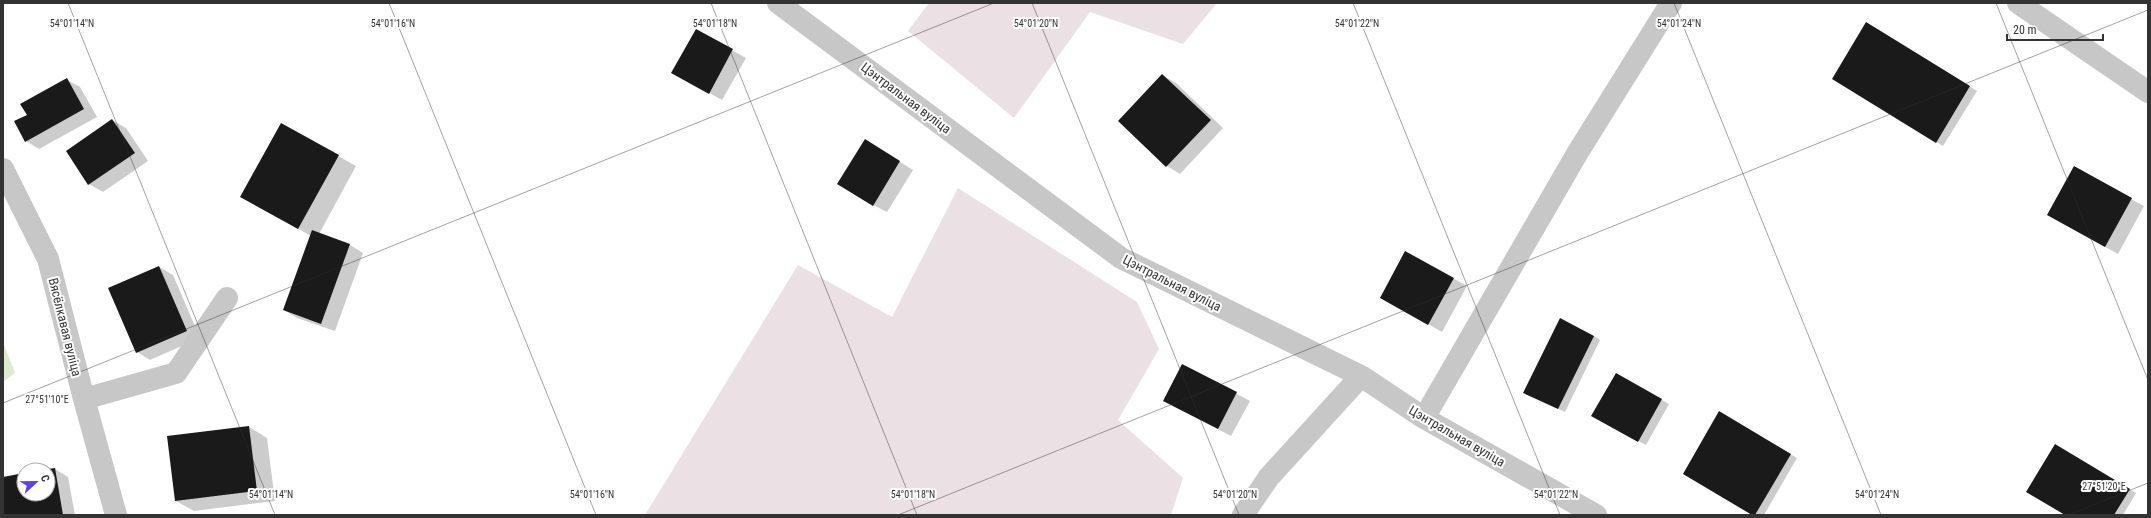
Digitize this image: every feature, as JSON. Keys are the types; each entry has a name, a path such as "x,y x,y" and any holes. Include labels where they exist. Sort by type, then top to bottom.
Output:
{"street":[{"name":"Цэнтральная вуліца","path":"778,3 1122,258 1361,376 1424,418 1596,515"},
{"path":"1424,418 1578,152 1671,3"},
{"path":"2018,3 2148,92"},
{"name":"Вясёлкавая вуліца","path":"3,169 48,259 116,515"},
{"path":"84,399 176,372 227,298"},
{"path":"1242,515 1269,477 1361,376"}],"shaded area":[{"path":"929,3 1217,3 1183,44 1090,12 1014,118 908,31"},
{"path":"958,188 1137,302 1159,349 1118,420 1183,478 1171,515 645,515 798,265 892,317"},
{"path":"3,342 15,373 3,382"}],"building":[{"path":"1866,22 1970,86 1936,143 1832,79"},
{"path":"696,29 733,49 709,94 671,73"},
{"path":"1162,74 1211,120 1166,167 1118,121"},
{"path":"67,78 84,109 25,142 14,121 27,115 20,104"},
{"path":"112,119 135,153 88,185 66,151"},
{"path":"281,123 339,155 298,229 240,197"},
{"path":"865,139 900,161 873,206 837,184"},
{"path":"2074,166 2132,198 2105,247 2047,215"},
{"path":"312,230 350,244 321,324 283,310"},
{"path":"1405,251 1454,278 1428,325 1380,298"},
{"path":"159,266 187,331 136,353 108,288"},
{"path":"1560,318 1594,336 1558,409 1523,393"},
{"path":"1182,364 1237,392 1218,429 1163,401"},
{"path":"1616,373 1662,399 1638,442 1591,416"},
{"path":"1719,411 1791,454 1755,515 1752,515 1683,474"},
{"path":"249,426 257,491 175,501 167,436"},
{"path":"2055,444 2130,489 2114,515 2065,515 2026,492"},
{"path":"56,474 63,515 3,515 3,477 16,475 16,502 56,502"}]}
